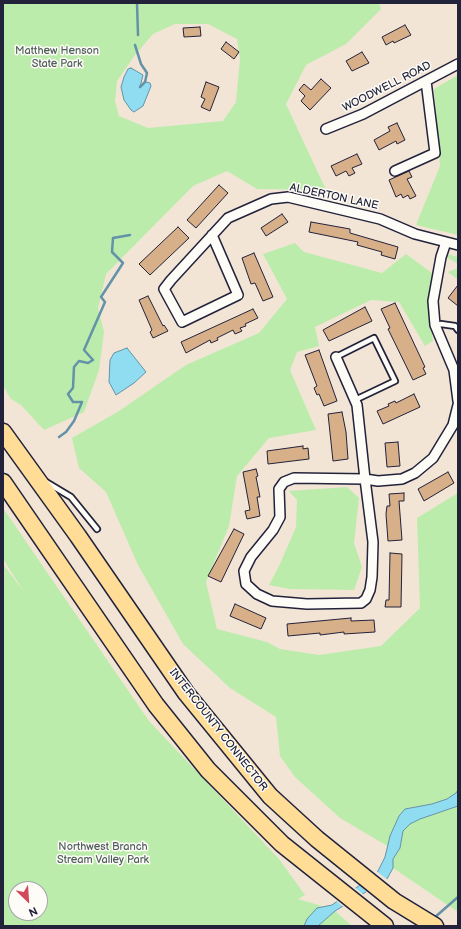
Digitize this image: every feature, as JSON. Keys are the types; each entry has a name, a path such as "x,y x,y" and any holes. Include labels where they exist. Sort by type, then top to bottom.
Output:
{"highway":[{"name":"INTERCOUNTY CONNECTOR","path":"3,432 186,693 270,796 317,839 394,901 435,926"},
{"path":"3,482 156,705 208,770 282,844 385,926"}],"street":[{"name":"WOODWELL ROAD","path":"326,129 363,114 458,64"},
{"path":"395,171 435,153 426,81"},
{"name":"ALDERTON LANE","path":"212,235 238,295 182,322 164,289 212,235 228,218 271,199 288,197 380,219 415,234 458,245"},
{"path":"446,242 441,257 433,302 435,325 457,375 458,402"},
{"path":"336,357 357,405 362,439 365,479 373,542 370,590 366,599 361,603 307,604 272,601 257,594 246,584 244,570 273,530 280,517 280,489 284,482 294,478 365,479 378,481 402,479 414,473 434,458 453,425 458,405"}],"lane":[{"path":"435,325 441,324 455,326 458,330"},
{"path":"336,357 374,338 395,381 355,400"},
{"path":"35,477 50,484 70,497 97,529"}],"green space":[{"name":"Matthew Henson State Park","path":"3,3 379,3 381,9 346,44 306,65 286,104 326,190 257,189 227,171 193,186 106,274 98,308 104,332 99,370 84,412 44,430 21,405 11,399 3,386","holes":["175,24 208,24 237,39 240,59 236,102 223,121 148,128 119,116 115,101 117,81 135,55 153,34"]},
{"path":"458,75 458,235 416,225 440,166 434,89"},
{"path":"295,243 304,252 382,273 406,254 432,273 428,307 433,341 425,346 399,302 371,300 315,327 319,346 297,352 290,370 316,430 269,438 237,476 229,526 206,582 217,629 267,642 280,649 319,655 381,646 420,608 417,518 458,493 458,790 447,799 432,804 405,809 390,836 389,847 340,818 295,777 280,756 276,717 230,688 183,644 138,565 106,492 79,468 72,438 119,411 186,365 259,333 287,299 263,254"},
{"path":"447,254 458,257 458,264 446,257"},
{"path":"458,268 458,280 448,272"},
{"path":"347,487 359,498 354,543 362,567 354,590 290,589 269,585 296,527 297,500 289,491"},
{"name":"Northwest Branch Stream Valley Park","path":"3,508 149,721 279,859 305,895 298,899 322,906 317,908 313,926 3,926 3,564 24,592 3,559"},
{"path":"458,806 458,912 393,868 393,859 400,848 403,831 410,824"},
{"path":"335,911 352,926 318,926"}],"water":[{"path":"131,68 143,75 140,87 146,82 150,83 151,86 143,106 134,112 124,100 121,87 128,69"},
{"path":"127,348 146,372 134,383 116,395 109,382 110,360 114,353"},
{"path":"458,790 458,806 420,819 410,824 403,831 400,848 393,859 393,868 387,879 335,911 318,926 304,926 307,919 317,908 332,905 377,873 385,857 390,836 399,816 405,809 432,804 447,799"}],"pier":[{"path":"376,871 388,880 368,893 358,884"},
{"path":"354,887 364,895 345,908 335,900"}],"building":[{"path":"405,25 411,35 386,45 382,37"},
{"path":"200,27 201,36 184,37 183,28"},
{"path":"226,42 239,52 234,59 221,49"},
{"path":"362,52 369,63 352,71 346,61"},
{"path":"321,79 331,88 310,110 301,101 305,96 299,90 304,84 311,90"},
{"path":"206,82 219,87 210,111 201,107 205,99 201,97"},
{"path":"397,123 405,140 397,144 396,141 379,150 374,140 390,131 388,127"},
{"path":"357,154 362,164 352,168 355,173 349,176 346,171 336,176 331,166"},
{"path":"409,171 412,177 407,179 416,196 410,199 408,195 403,198 401,194 396,197 389,180"},
{"path":"219,185 228,193 196,228 187,220"},
{"path":"282,214 288,222 266,236 261,228"},
{"path":"311,222 350,229 350,233 398,247 395,259 381,255 382,252 357,245 358,242 309,232"},
{"path":"178,227 189,238 150,275 139,264"},
{"path":"254,253 273,297 263,301 255,283 251,284 242,258"},
{"path":"458,285 458,306 448,298"},
{"path":"148,296 163,326 164,325 168,331 153,338 150,332 152,330 139,300"},
{"path":"395,303 425,367 423,368 426,374 413,380 388,329 390,328 381,309"},
{"path":"365,307 372,321 329,341 323,330"},
{"path":"253,309 258,318 240,328 242,331 235,334 233,330 217,338 218,340 211,343 210,340 186,353 181,342"},
{"path":"319,350 337,401 324,406 319,394 317,395 314,388 317,386 305,355"},
{"path":"414,394 420,407 383,424 377,411 389,406 388,404 395,401 396,403"},
{"path":"342,412 346,432 348,459 333,461 328,414"},
{"path":"398,442 400,466 387,467 385,443"},
{"path":"303,446 303,449 308,448 309,459 268,464 267,451"},
{"path":"256,469 260,497 257,497 260,516 247,519 245,511 250,510 243,472"},
{"path":"448,472 454,483 424,501 418,489"},
{"path":"404,493 404,501 399,501 402,540 388,541 386,514 387,506 390,506 389,494"},
{"path":"234,529 244,534 221,582 208,576"},
{"path":"390,553 402,554 401,607 385,607 386,600 389,600"},
{"path":"235,604 266,618 261,629 230,616"},
{"path":"351,618 351,621 374,620 375,632 344,634 344,632 320,635 320,633 288,636 287,624"}],"waterway":[{"path":"137,3 138,35"},
{"path":"135,45 141,64 147,73 145,82 140,87"},
{"path":"59,437 66,432 74,421 82,402 73,402 68,394 73,388 74,367 79,361 88,363 93,360 84,350 105,302 101,297 123,263 112,252 113,238 130,235"},
{"path":"434,918 458,897"}]}
